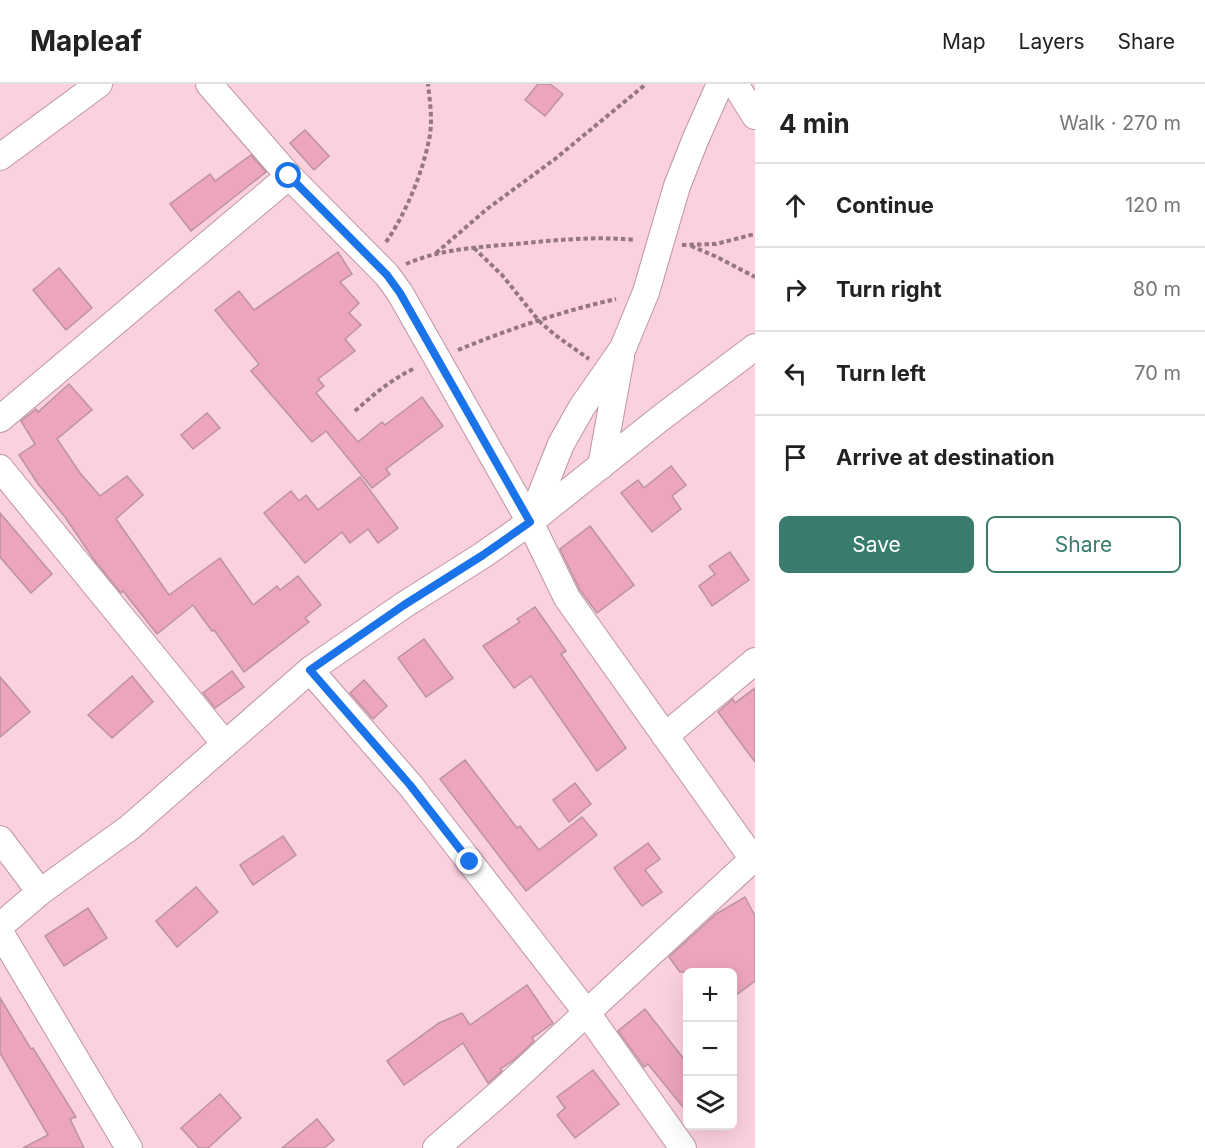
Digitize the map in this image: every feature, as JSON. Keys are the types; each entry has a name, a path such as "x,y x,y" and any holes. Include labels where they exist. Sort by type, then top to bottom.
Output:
{"street":[{"path":"0,157 99,84"},
{"path":"209,84 289,176 380,268 400,293 530,522 567,598 754,860 503,1090 436,1148"},
{"path":"601,466 623,348 646,292 677,186 720,84"},
{"path":"735,84 755,116"},
{"path":"0,419 289,176"},
{"path":"0,926 40,892 129,828 310,670 530,522 755,347"},
{"path":"530,522 561,444 582,407 623,348"},
{"path":"0,468 225,744"},
{"path":"665,736 755,661"},
{"path":"310,670 410,785 587,1013 683,1148"},
{"path":"0,839 40,892"},
{"path":"0,932 129,1148"}],"path":[{"path":"428,84 429,138 409,203 392,233 380,268 409,263 434,254 473,248 580,238 618,238 690,246 716,244 755,234"},
{"path":"434,254 487,209 563,152 646,84"},
{"path":"690,246 755,277"},
{"path":"473,248 502,275 539,321 563,341 607,371"},
{"path":"355,411 395,379 438,359 539,321 646,292"}],"building":[{"path":"538,84 550,84 563,94 545,116 525,100"},
{"path":"305,130 329,156 314,170 290,143"},
{"path":"251,155 266,172 191,231 170,204 210,174 215,181"},
{"path":"338,252 352,274 340,282 359,303 349,313 361,325 345,339 355,351 318,379 324,386 316,393 358,442 382,422 385,425 422,397 443,426 386,469 390,474 372,488 326,431 312,442 251,371 259,364 215,310 239,291 254,310"},
{"path":"59,268 92,308 66,330 33,290"},
{"path":"69,384 92,410 57,439 80,473 100,496 127,476 143,495 116,519 169,595 220,558 253,605 277,586 280,590 298,576 321,605 305,618 309,622 244,672 193,605 157,634 123,591 121,593 95,561 19,455 35,444 21,421 36,409 38,412"},
{"path":"207,413 220,428 193,449 181,435"},
{"path":"671,466 686,485 672,496 681,509 652,532 621,493 638,480 644,488"},
{"path":"360,477 398,528 378,543 368,529 350,543 342,532 305,563 264,513 291,491 299,501 306,495 318,510"},
{"path":"0,513 52,574 31,593 0,557"},
{"path":"590,526 634,585 597,613 580,590 560,549"},
{"path":"730,552 749,580 712,606 699,586 715,574 709,566"},
{"path":"535,607 566,651 561,654 626,748 597,771 531,676 514,688 483,646 520,622 517,619"},
{"path":"424,639 453,678 426,697 398,658"},
{"path":"232,671 244,687 215,708 203,693"},
{"path":"132,676 153,702 112,738 88,715"},
{"path":"0,677 30,712 0,737"},
{"path":"364,680 387,706 373,719 350,693"},
{"path":"755,688 755,762 718,712 733,699 735,703"},
{"path":"465,760 517,828 520,826 539,850 582,817 597,835 526,891 440,779"},
{"path":"575,783 591,804 569,822 553,800"},
{"path":"283,836 296,855 253,885 240,865"},
{"path":"648,843 660,859 645,870 662,892 642,906 614,868"},
{"path":"196,887 218,912 177,947 156,921"},
{"path":"745,897 755,916 755,981 737,994 737,968 683,968 683,972 680,972 669,957 716,914"},
{"path":"88,908 107,938 64,966 45,936"},
{"path":"527,985 553,1023 532,1038 534,1041 514,1060 500,1069 502,1071 488,1083 463,1043 404,1085 387,1061 439,1023 462,1013 470,1025"},
{"path":"0,998 76,1117 70,1119 84,1148 23,1148 48,1135 0,1053"},
{"path":"645,1009 683,1058 683,1107 648,1064 644,1067 618,1031"},
{"path":"593,1070 619,1104 575,1138 557,1115 565,1108 557,1097"},
{"path":"220,1094 241,1118 208,1148 199,1148 181,1128"},
{"path":"317,1119 334,1140 324,1148 282,1148"}],"route":[{"path":"289,176 387,275 400,293 530,522 310,670 410,785 470,862"}]}
